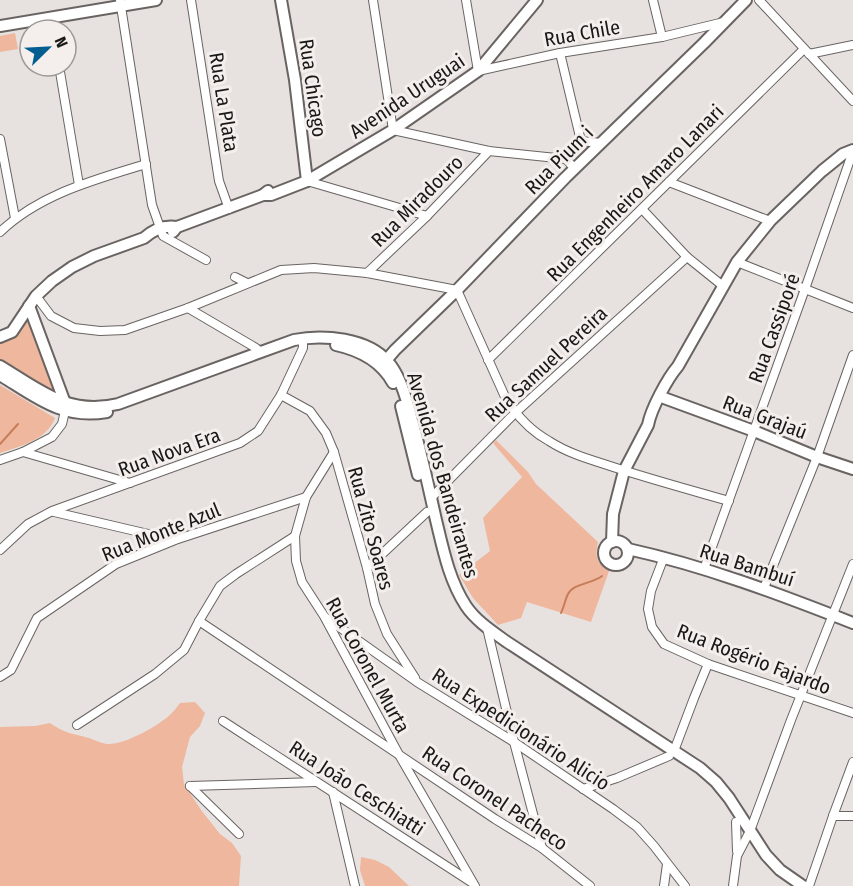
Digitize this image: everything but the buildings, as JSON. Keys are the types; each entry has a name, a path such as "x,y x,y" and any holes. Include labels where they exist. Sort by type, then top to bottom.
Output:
{"street":[{"path":"51,18 121,3 156,0"},
{"name":"Rua La Plata","path":"191,0 219,181 230,209"},
{"name":"Rua Chicago","path":"281,0 295,80 307,181"},
{"path":"373,0 393,130 489,151 566,159"},
{"path":"466,0 478,71"},
{"name":"Avenida Uruguai","path":"0,338 12,332 36,296 72,267 94,256 144,238 150,233 162,232 170,226 177,227 230,209 296,179 307,181 393,130 478,71 537,0"},
{"path":"653,0 662,37"},
{"name":"Rua Pium i","path":"387,365 399,347 570,173 746,0"},
{"path":"759,0 853,101"},
{"path":"121,3 152,206 162,232 206,260"},
{"name":"Rua Chile","path":"478,71 560,53 662,37 725,22"},
{"path":"0,26 18,23"},
{"path":"692,30 699,33 704,43"},
{"path":"807,52 853,45"},
{"name":"Rua Engenheiro Amaro Lanari","path":"488,360 669,182 807,52"},
{"path":"560,53 581,141 566,159"},
{"path":"61,78 79,185"},
{"path":"0,139 15,218"},
{"path":"581,141 601,143"},
{"path":"624,471 672,373 737,262 770,221 822,171 850,152 847,147 853,143"},
{"name":"Rua Miradouro","path":"368,273 428,216 489,151"},
{"name":"Rua Cassiporé","path":"704,570 849,166 850,152"},
{"path":"566,159 570,173"},
{"path":"0,232 15,218 47,199 79,185 146,164"},
{"path":"307,181 428,216"},
{"path":"669,182 770,221"},
{"path":"642,209 687,257 723,286"},
{"name":"Rua Samuel Pereira","path":"431,498 515,413 687,257"},
{"path":"737,262 853,308"},
{"path":"36,296 51,316 74,328 100,331 125,330 188,308 281,270 314,268 368,273 457,290 506,399 515,413 535,432 569,452 624,471 729,501"},
{"path":"235,277 247,283"},
{"path":"0,460 23,452 52,437 62,424 65,407 30,306"},
{"path":"188,308 261,352 249,363"},
{"name":"Avenida dos Bandeirantes","path":"0,366 65,407 81,414 92,414 114,411 315,337 356,342 375,352 387,365 407,403 418,441 443,553 451,575 467,608 488,632"},
{"name":"Avenida dos Bandeirantes","path":"0,375 51,405 107,406 294,340 304,341"},
{"name":"Rua Nova Era","path":"0,550 28,524 52,511 240,443 258,431 281,394 304,341"},
{"path":"764,588 817,457 853,355"},
{"name":"Avenida dos Bandeirantes","path":"387,365 388,373 397,390 444,574 450,591 471,621 672,753 700,768 729,798 764,864 790,886"},
{"path":"648,425 655,418 676,376 678,366"},
{"name":"Rua Zito Soares","path":"281,394 310,411 326,433 334,452 375,604 387,634 417,682"},
{"name":"Rua Grajaú","path":"664,398 853,469"},
{"path":"23,452 132,483"},
{"name":"Rua Coronel Murta","path":"334,452 306,497 295,536 296,561 302,582 324,616 398,753 474,884"},
{"name":"Rua Bambuí","path":"624,471 614,514 620,544 764,588 853,623"},
{"name":"Rua Monte Azul","path":"0,677 11,670 37,618 116,564 176,540 306,497"},
{"path":"52,511 176,540"},
{"path":"367,568 428,512"},
{"path":"77,725 155,674 184,650 220,586 236,573 295,536"},
{"name":"Rua Rogério Fajardo","path":"664,557 651,591 648,609 652,627 664,644 708,664 853,714"},
{"path":"737,856 748,834 853,564"},
{"name":"Rua Expedicionário Alicio","path":"324,616 417,682 514,742 638,827 685,886"},
{"name":"Rua Coronel Pacheco","path":"199,621 495,819 543,848 590,886"},
{"path":"488,632 514,742 543,848"},
{"path":"583,789 617,778 672,753 708,664"},
{"name":"Rua João Ceschiatti","path":"223,721 474,884"},
{"name":"Avenida dos Bandeirantes","path":"672,753 710,786 736,822 780,870 803,886"},
{"path":"809,886 853,762"},
{"path":"239,834 190,786 318,782"},
{"path":"333,792 355,886"},
{"path":"832,816 853,816"},
{"path":"733,886 738,841 736,822"},
{"path":"664,886 667,864"}],"shaded area":[{"path":"15,33 18,49 0,52 0,36"},
{"path":"29,315 59,396 0,362 0,341"},
{"path":"0,385 55,418 46,432 39,437 0,453"},
{"path":"496,440 528,472 536,484 598,542 598,559 609,571 591,622 527,602 521,618 498,625 473,598 459,575 490,551 483,518 522,477 493,443"},
{"path":"195,702 205,713 200,726 190,737 182,767 184,784 220,834 232,843 241,856 239,886 0,886 0,727 50,723 69,733 107,744 132,738 150,729 171,714 180,703"},
{"path":"361,857 375,860 389,867 409,886 365,886 360,870"}],"waterway":[{"path":"0,444 18,424"},
{"path":"561,613 571,590 602,576"}]}
